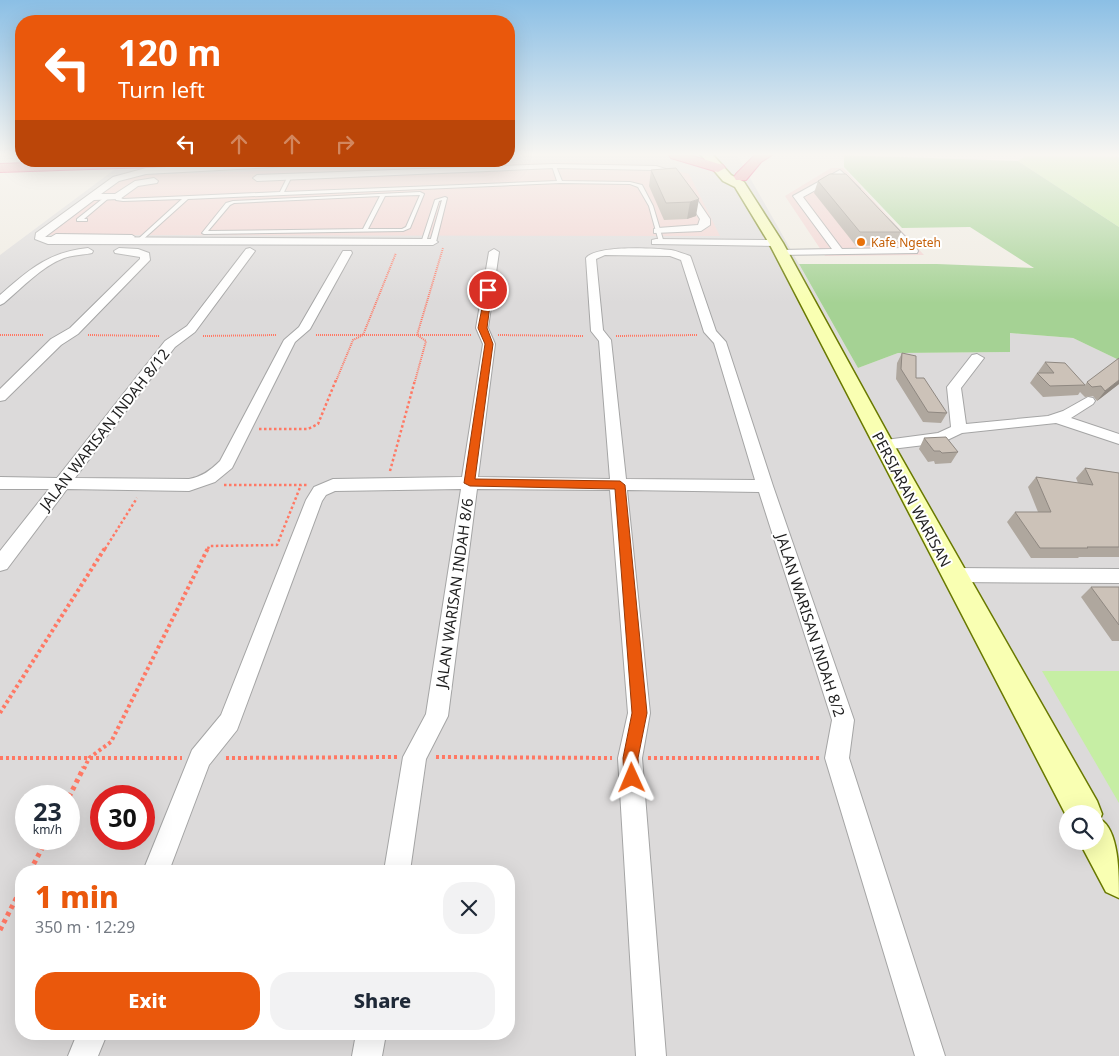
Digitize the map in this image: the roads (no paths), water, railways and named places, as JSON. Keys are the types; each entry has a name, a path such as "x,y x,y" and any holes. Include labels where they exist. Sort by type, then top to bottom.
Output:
{"main road":[{"name":"PERSIARAN WARISAN","path":"754,204 1079,805"},
{"path":"1103,850 1119,879"}],"street":[{"path":"82,204 40,235 40,239 48,242 428,242"},
{"path":"658,231 690,229 705,225 705,219 694,204"},
{"path":"804,204 840,252"},
{"path":"651,1056 630,758 639,713 620,485 605,340 597,331 591,258 605,252 642,252 641,242 840,252 913,251 869,204"},
{"path":"0,301 46,263 63,254 72,252 122,251 145,254 145,260 74,331 56,342 0,397"},
{"name":"JALAN WARISAN INDAH 8/12","path":"0,564 170,344 191,329 250,251"},
{"name":"JALAN WARISAN INDAH 8/6","path":"397,865 414,757 437,716 489,344 482,328 494,252"},
{"name":"JALAN WARISAN INDAH 8/2","path":"642,252 671,253 686,258 710,332 720,342 765,486 843,720 837,758 930,1056"},
{"path":"0,484 188,485 204,483 226,464 290,340 304,330 347,253"},
{"path":"959,429 954,387 977,358"},
{"path":"883,445 941,438 959,429 1055,418 1068,414 1088,401"},
{"path":"1055,418 1119,439"},
{"path":"158,865 200,758 228,722 314,500 320,491 334,485 470,483 765,486"},
{"path":"953,575 1119,576"},
{"path":"83,1056 90,1040"},
{"path":"367,1056 370,1040"}],"lane":[{"path":"85,220 79,220 102,204"},
{"path":"139,241 179,204"},
{"path":"228,204 204,233 406,229 418,204"},
{"path":"365,231 378,204"},
{"path":"428,242 435,204"},
{"path":"428,242 444,204"},
{"path":"649,204 662,242"},
{"path":"415,210 433,210"}],"place":[{"name":"Kafe Ngeteh","path":"861,242"}]}
